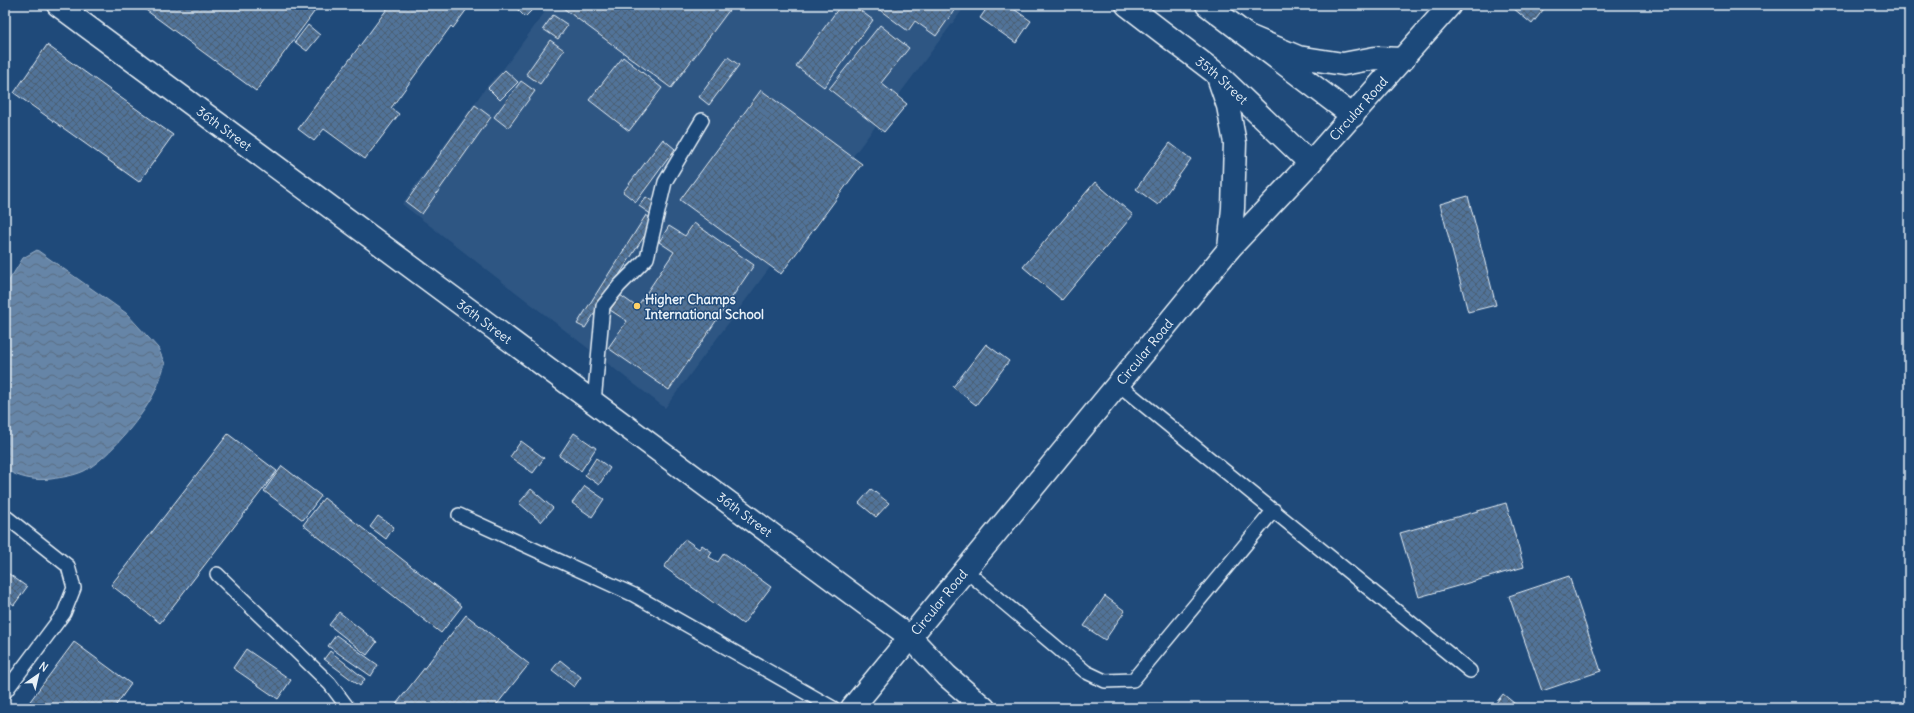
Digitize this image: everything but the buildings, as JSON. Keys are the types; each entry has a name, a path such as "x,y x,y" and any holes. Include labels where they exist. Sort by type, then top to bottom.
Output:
{"main road":[{"name":"36th Street","path":"58,5 910,637 947,676 984,708"},
{"name":"35th Street","path":"1127,5 1217,74 1310,163"},
{"path":"1207,5 1353,116"},
{"name":"Circular Road","path":"852,708 1229,249 1353,116 1450,5"},
{"path":"1248,36 1298,57 1343,64 1375,58 1404,58"},
{"path":"1217,74 1228,106 1235,143 1233,208 1229,249"}],"lane":[{"path":"594,402 603,306 619,286 647,258 665,182 702,120"},
{"path":"1118,384 1470,671"},
{"path":"965,570 1086,672 1105,681 1133,680 1274,510"},
{"path":"459,515 634,595 834,708"},
{"path":"5,516 68,566 74,588 64,613 5,692"},
{"path":"217,574 330,684 348,708"}],"shaded area":[{"name":"Higher Champs International School","path":"550,5 966,5 665,408 402,204 487,86 504,68"}],"water":[{"path":"37,250 126,313 158,348 165,364 157,387 145,409 115,446 94,465 80,473 45,480 21,477 5,469 5,287 23,258"}],"place":[{"name":"Higher Champs International School","path":"637,306"}]}
